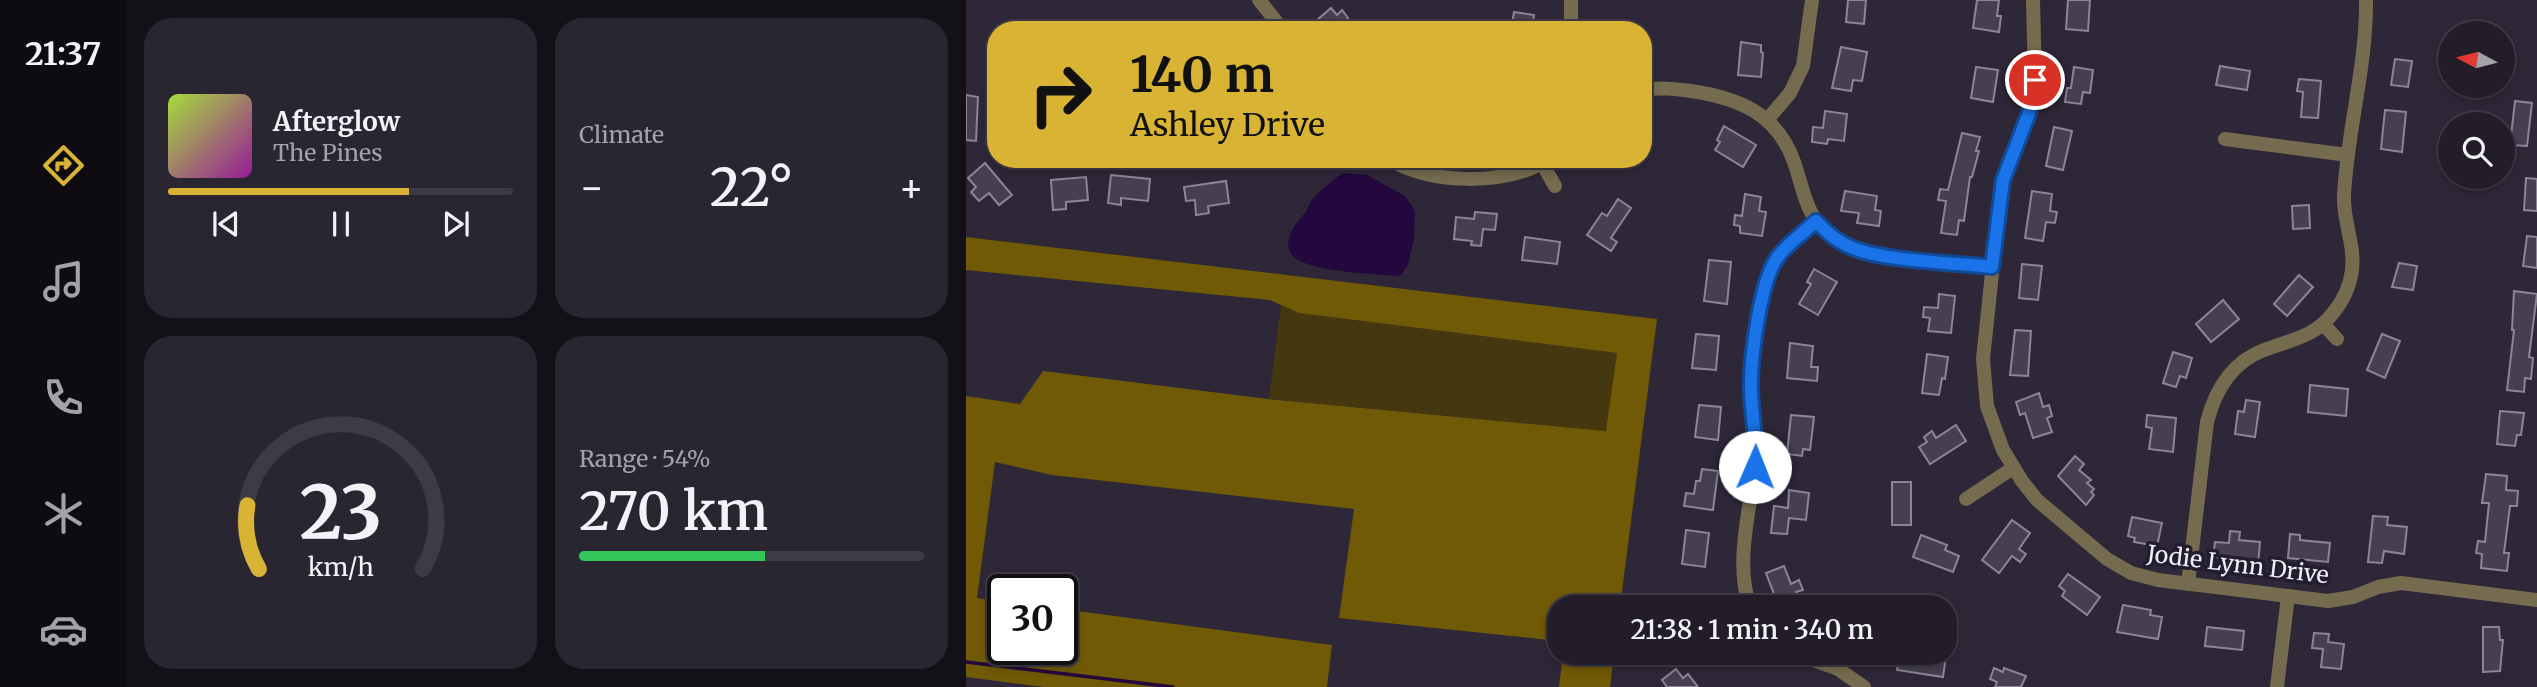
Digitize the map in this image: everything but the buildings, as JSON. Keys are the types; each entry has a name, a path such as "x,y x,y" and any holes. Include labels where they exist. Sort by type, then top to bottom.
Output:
{"street":[{"path":"1259,0 1276,21"},
{"path":"1571,0 1571,21"},
{"path":"1767,120 1790,93 1803,66 1812,0"},
{"name":"Jodie Lynn Drive","path":"2033,0 2034,92 2023,133 2003,180 1992,267 1983,383 1994,429 2013,468 2038,500 2107,559 2122,569 2144,577 2336,600 2401,583 2537,600"},
{"path":"2188,584 2207,422 2212,404 2232,372 2251,357 2306,336 2323,324 2341,303 2352,272 2353,256 2344,198 2366,0"},
{"path":"1652,89 1669,88 1720,95 1744,104 1767,120 1787,146 1803,197 1816,221 1834,238 1858,250 1878,254 1992,267"},
{"path":"2225,139 2348,155"},
{"path":"1407,168 1415,172 1467,179 1508,176 1528,168"},
{"path":"1548,168 1555,186"},
{"path":"1745,595 1743,562 1755,467 1755,427 1751,392 1762,294 1768,273 1776,259 1816,221"},
{"path":"2323,324 2337,339"},
{"path":"1966,499 2013,468"},
{"path":"2277,687 2288,596"},
{"path":"1829,665 1864,687"}],"shaded area":[{"path":"1344,173 1367,175 1405,196 1415,211 1414,239 1408,265 1400,276 1319,267 1298,260 1289,250 1289,237 1312,200"},
{"path":"966,237 1657,319 1622,595 1547,595 1547,640 1339,618 1354,509 1052,475 995,462 977,598 987,600 987,665 1078,665 1078,611 1332,645 1327,687 1044,687 966,677 966,396 1020,404 1043,371 1268,399 1606,431 1617,353 1299,313 1270,300 966,270"},
{"path":"1281,305 1299,313 1617,353 1607,431 1269,399"},
{"path":"1562,665 1613,665 1610,687 1559,687"}],"waterway":[{"path":"966,662 1173,687"}],"route":[{"path":"1755,467 1751,378 1762,294 1768,273 1776,259 1816,221 1834,238 1858,250 1992,267 2003,180 2023,133 2035,80"}]}
